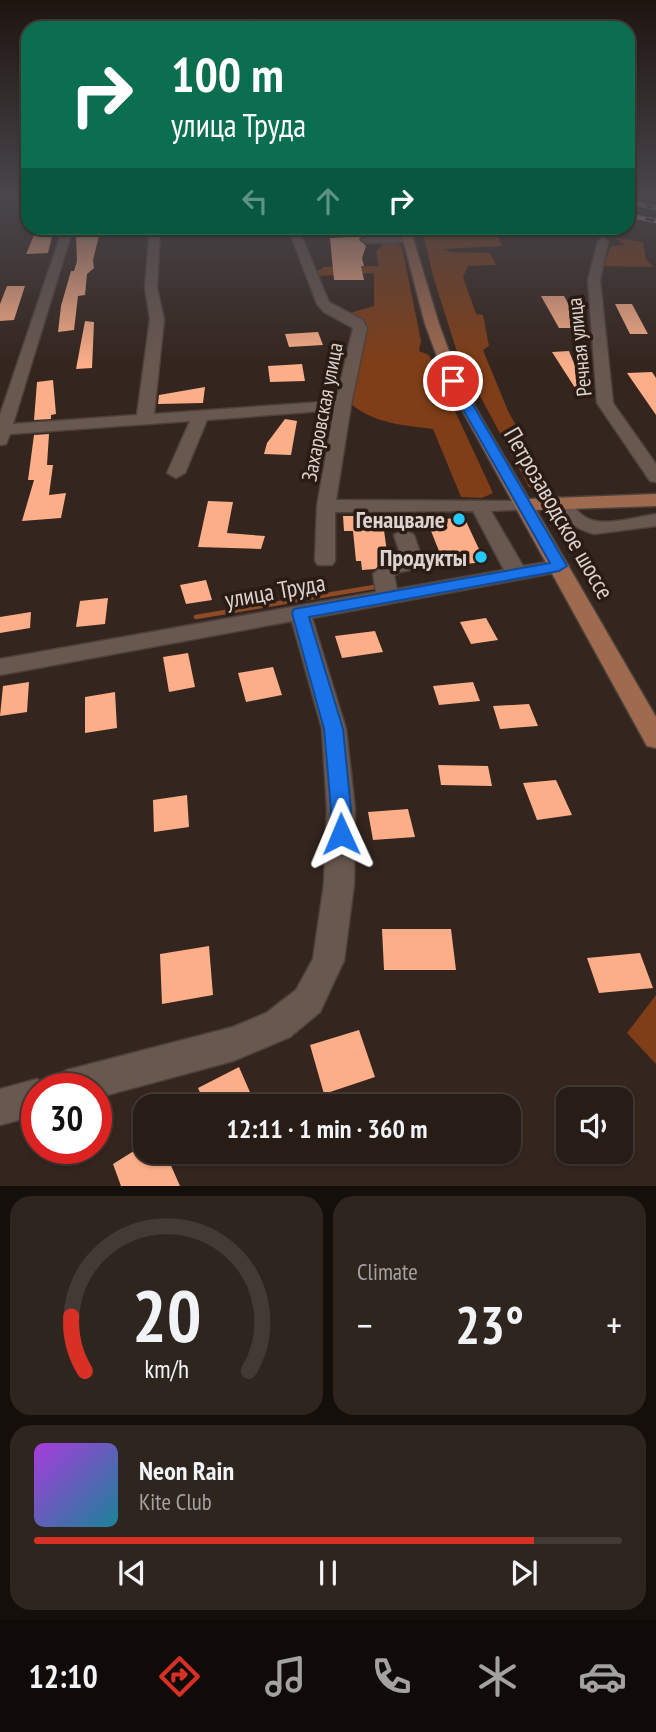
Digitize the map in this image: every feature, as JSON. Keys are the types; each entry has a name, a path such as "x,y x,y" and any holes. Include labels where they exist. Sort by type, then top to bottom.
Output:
{"main road":[{"name":"Петрозаводское шоссе","path":"413,253 443,358 453,381 656,739"},
{"path":"524,505 656,500"}],"street":[{"path":"60,253 2,435 145,419 343,405"},
{"path":"145,419 158,318 151,288 153,253"},
{"name":"Захаровская улица","path":"301,253 323,304 358,323 360,328 343,405 326,506 325,561"},
{"name":"Речная улица","path":"600,253 594,280 605,403 656,477"},
{"path":"176,473 201,415"},
{"path":"559,503 578,521 594,528 656,520"},
{"path":"479,505 517,574"},
{"path":"326,506 524,505"},
{"path":"388,597 383,574 395,566 414,564 404,535"},
{"name":"улица Труда","path":"0,667 559,566"},
{"path":"112,1076 233,1044 278,1025 308,1001 328,961 339,884 341,809 334,729 300,613"},
{"path":"0,1107 21,1101"}],"shaded area":[{"path":"376,253 403,253 421,341 419,351 429,355 493,493 482,498 461,497 433,429 381,420 352,405 364,327 350,313 374,306 374,273 318,276 316,272 324,267 379,266"},
{"path":"428,253 490,253 496,265 468,266 463,277 476,314 483,315 489,346 483,350 508,411 554,495 541,495 529,487 458,355"},
{"path":"608,253 645,253 653,267 603,266"},
{"path":"656,995 656,1064 627,1033"}],"building":[{"path":"77,253 95,253 94,268 87,274 85,295 78,296 74,330 58,332 61,306 71,271 74,271"},
{"path":"331,253 364,253 364,266 361,266 364,280 334,280"},
{"path":"7,286 25,286 14,320 0,321 0,304"},
{"path":"541,296 564,296 582,328 559,328"},
{"path":"615,304 632,304 648,334 630,334"},
{"path":"85,321 94,322 92,368 76,369"},
{"path":"318,332 323,345 289,347 285,334"},
{"path":"569,351 584,388 577,391 552,352"},
{"path":"302,364 305,381 270,382 268,366"},
{"path":"652,372 656,378 656,415 627,373"},
{"path":"53,380 56,414 51,415 51,419 34,420 37,382"},
{"path":"205,387 203,403 158,404 159,395"},
{"path":"285,419 297,421 291,455 264,454 267,443"},
{"path":"49,434 47,465 53,465 49,495 66,493 61,518 22,521 34,480 28,480 34,435"},
{"path":"208,501 233,502 227,533 265,536 261,549 198,547"},
{"path":"343,516 382,516 388,559 380,561 381,564 375,569 362,570 361,561 356,561 353,531 344,531"},
{"path":"464,517 485,562 445,566 427,521"},
{"path":"206,580 212,600 186,604 180,585"},
{"path":"108,598 105,624 76,627 80,601"},
{"path":"31,612 30,628 0,633 0,617"},
{"path":"486,618 498,640 471,644 460,622"},
{"path":"375,631 383,652 342,658 335,636"},
{"path":"188,653 195,687 169,692 163,657"},
{"path":"273,667 282,695 246,702 238,673"},
{"path":"29,682 27,712 0,716 3,686"},
{"path":"473,682 480,701 439,705 433,686"},
{"path":"115,692 117,728 85,733 85,697"},
{"path":"529,704 538,726 500,729 493,706"},
{"path":"438,765 488,766 492,786 441,785"},
{"path":"556,780 572,815 537,820 523,783"},
{"path":"187,795 189,827 154,832 153,800"},
{"path":"408,809 415,837 373,840 368,812"},
{"path":"382,929 451,929 456,970 384,970"},
{"path":"209,946 213,995 162,1004 160,954"},
{"path":"640,953 653,988 599,993 587,958"},
{"path":"359,1030 375,1077 324,1094 310,1045"},
{"path":"239,1067 251,1094 201,1094 198,1088"},
{"path":"133,1152 133,1164 170,1164 180,1186 121,1186 113,1164"}],"waterway":[{"path":"196,617 380,586"}],"place":[{"name":"Генацвале","path":"459,519"},
{"name":"Продукты","path":"481,557"}],"route":[{"path":"341,834 334,729 300,613 559,566 453,381"}]}
